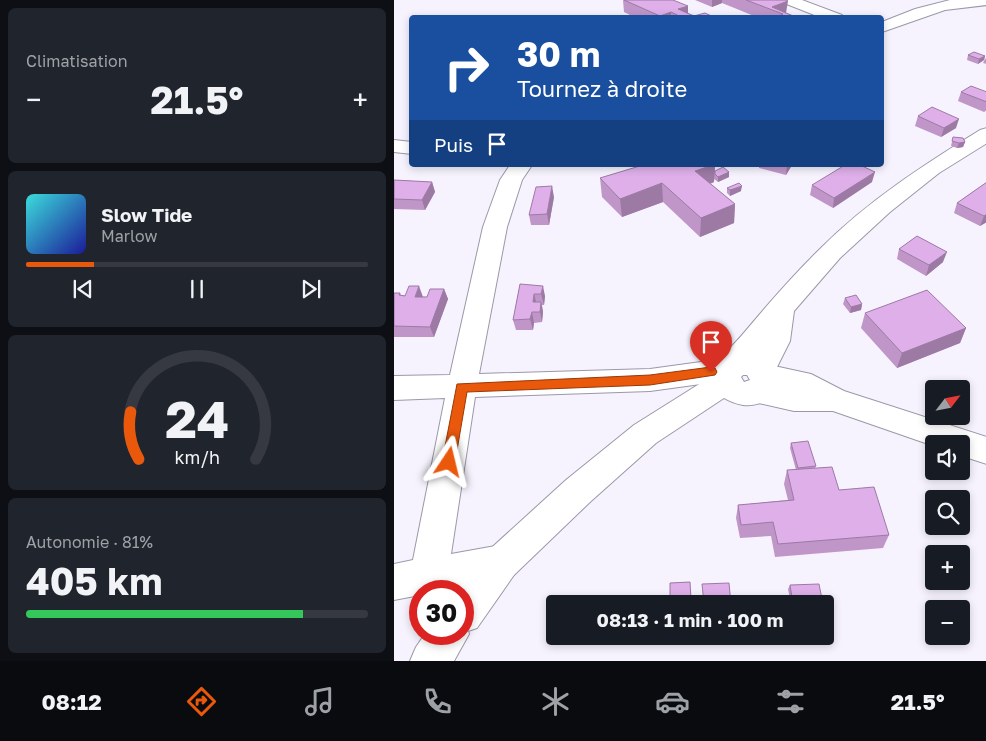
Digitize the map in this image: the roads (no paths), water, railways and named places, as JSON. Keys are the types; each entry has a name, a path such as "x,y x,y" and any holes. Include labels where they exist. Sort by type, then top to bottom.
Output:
{"main road":[{"path":"788,0 829,15"},
{"path":"884,26 926,8 945,4 986,1"},
{"path":"474,599 501,563 578,491 645,434 745,375 774,352 779,336 781,309 831,252 882,207 932,169 986,134"},
{"path":"394,146 409,148"},
{"path":"429,574 462,387 496,227 511,180 520,167"},
{"path":"394,388 462,387 745,375 790,400 812,401 833,399 986,451"},
{"path":"394,582 429,574 501,563"},
{"path":"430,661 441,645"}]}
